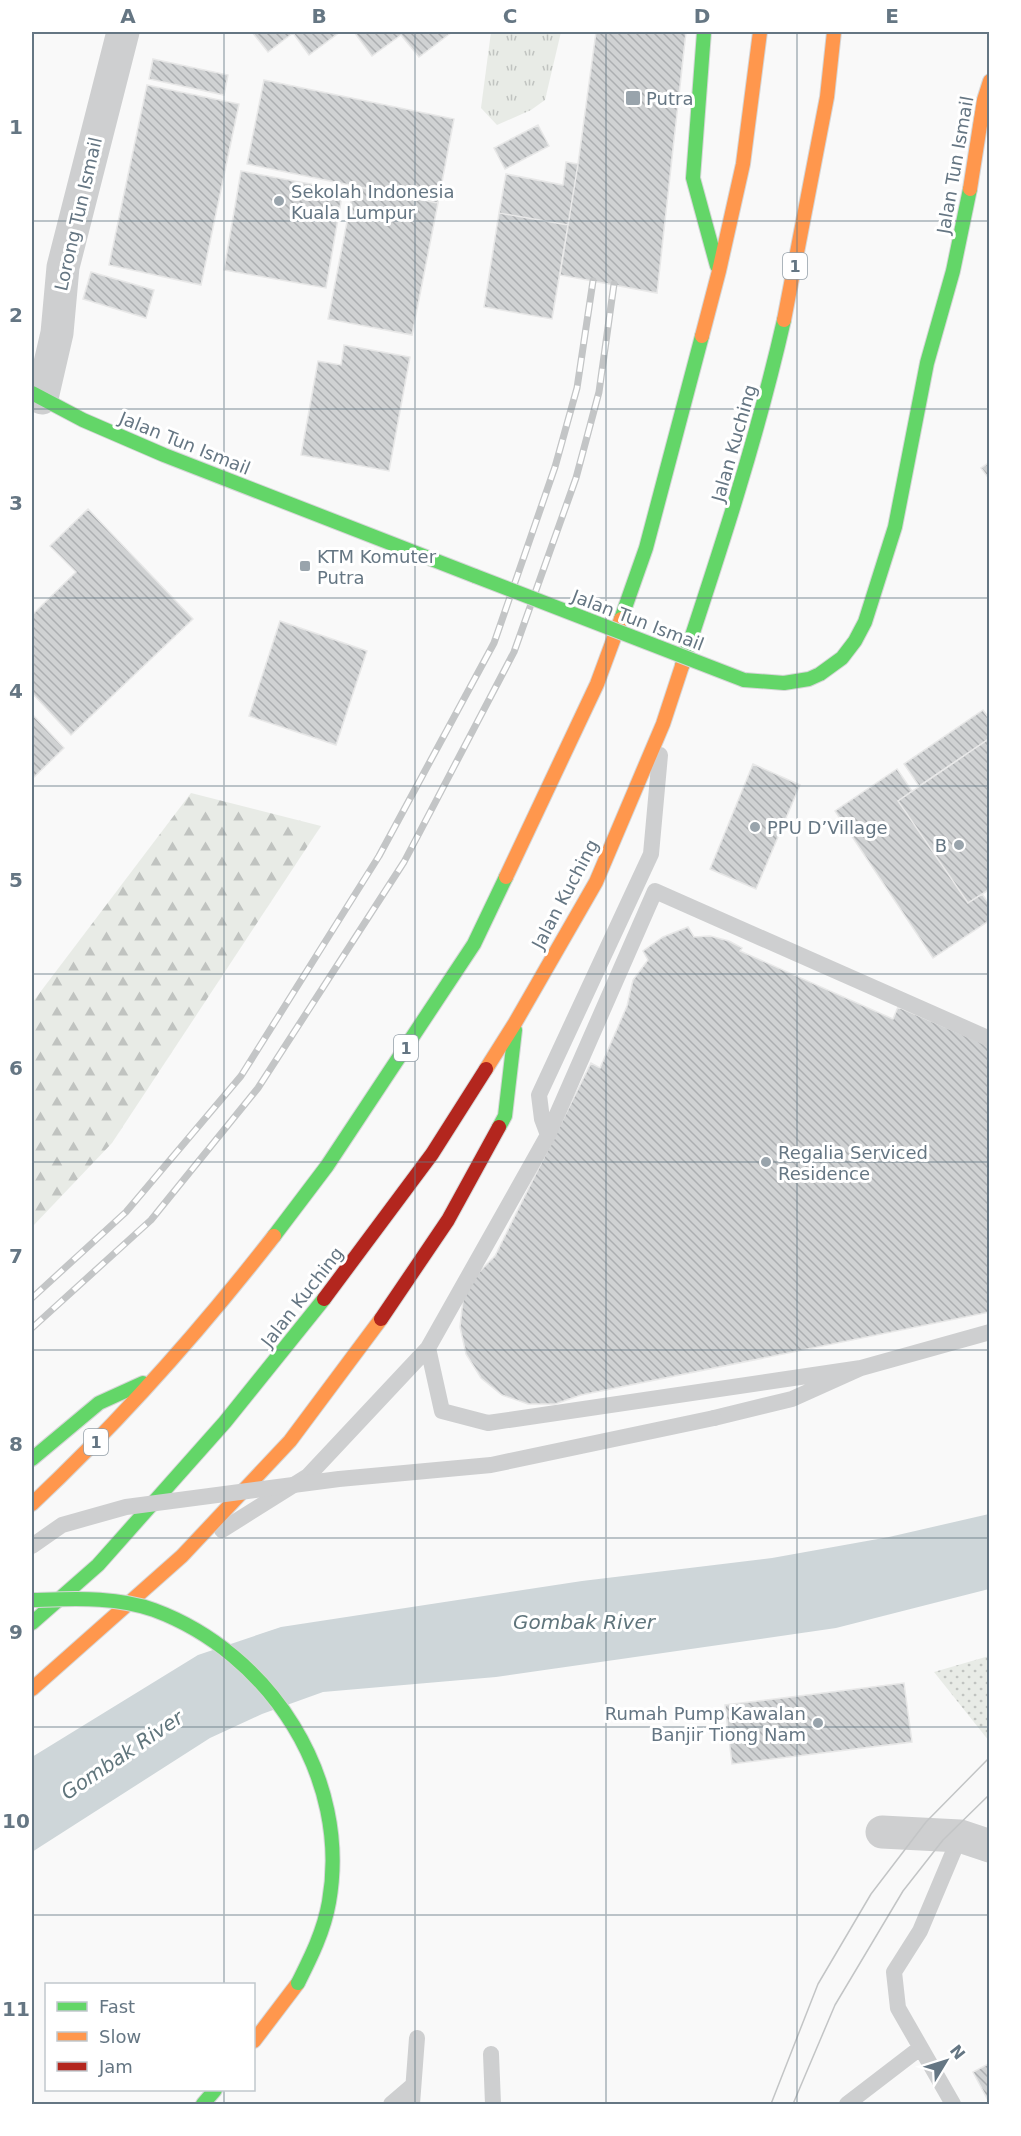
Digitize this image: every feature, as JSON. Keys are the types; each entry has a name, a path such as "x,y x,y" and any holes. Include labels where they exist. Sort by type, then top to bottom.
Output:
{"main road":[{"path":"704,32 693,178 719,271"},
{"name":"1","path":"32,1504 81,1458 158,1376 224,1300 327,1166 474,944 597,684 646,548 719,271 743,164 760,32"},
{"name":"Jalan Kuching","path":"32,1623 98,1565 225,1422 344,1275 432,1154 515,1023 596,882 663,724 738,497 767,396 791,289 827,97 834,32"},
{"name":"Jalan Tun Ismail","path":"37,395 106,430 207,472 744,681 793,684 816,677 842,658 856,639 868,616 893,540 928,361 957,256 984,100 990,81"},
{"name":"Jalan Tun Ismail","path":"957,256 980,210"},
{"path":"32,1689 182,1556 290,1441 364,1344 448,1220 505,1116 515,1023"},
{"path":"32,1459 99,1402 158,1376"},
{"path":"32,1600 80,1598 131,1604 154,1610 205,1635 236,1656 261,1679 283,1706 303,1738 317,1773 326,1805 331,1840 332,1876 326,1915 315,1948 298,1983 255,2040"},
{"path":"203,2104 214,2091"}],"street":[{"name":"Lorong Tun Ismail","path":"37,395 57,333 63,267 123,32"},
{"path":"882,1832 975,1841"}],"lane":[{"path":"548,1135 542,1119 539,1095 651,854 663,724"},
{"path":"182,1556 308,1476 428,1348 548,1135 655,891 990,1039"},
{"path":"428,1348 442,1411 488,1423 861,1368 990,1332"},
{"path":"32,1546 62,1525 126,1507 339,1479 491,1465 714,1418 792,1399 861,1368"},
{"path":"953,2104 898,2008 894,1972 975,1841"},
{"path":"412,2104 417,2038"},
{"path":"847,2104 920,2049"},
{"path":"491,2054 493,2104"},
{"path":"391,2104 412,2086"}],"green space":[{"path":"491,32 561,32 545,100 531,110 497,125 481,108"},
{"path":"191,793 321,826 112,1143 32,1227 32,1003"},
{"path":"990,1656 989,1741 934,1672"}],"water":[{"name":"Gombak River","path":"989,1514 989,1589 836,1628 496,1677 323,1692 262,1714 210,1738 32,1852 32,1757 198,1655 281,1627 582,1581 772,1558 889,1537"}],"building":[{"path":"252,32 340,32 309,55 293,33 268,52"},
{"path":"354,32 452,32 419,57 401,35 372,56"},
{"name":"Putra","path":"596,32 686,32 657,293 560,275"},
{"path":"153,59 228,75 224,95 149,79"},
{"path":"264,80 454,119 438,203 247,164"},
{"path":"147,85 239,104 201,285 109,265"},
{"path":"538,125 549,146 505,169 494,148"},
{"path":"566,162 578,164 568,225 499,213 506,174 563,185"},
{"path":"241,171 343,190 326,288 224,270"},
{"path":"354,186 438,203 412,335 328,319"},
{"path":"499,213 568,225 552,319 484,307"},
{"path":"91,272 154,290 146,318 83,299"},
{"path":"344,345 410,357 389,471 301,455 318,361 341,365"},
{"path":"990,462 990,480 981,468"},
{"path":"88,509 193,619 71,735 32,693 32,615 76,572 50,546"},
{"path":"280,621 367,651 336,745 249,716"},
{"path":"983,710 990,720 990,738 919,786 904,764"},
{"path":"32,714 64,748 32,779"},
{"name":"B","path":"990,738 990,889 968,903 898,801"},
{"name":"PPU D’Village","path":"753,764 800,785 756,889 710,869"},
{"path":"897,769 912,791 898,801 968,903 982,894 990,905 990,920 933,958 835,811"},
{"name":"Regalia Serviced Residence","path":"688,927 694,937 710,936 729,941 742,948 740,951 893,1019 898,1007 990,1046 990,1312 581,1395 555,1404 528,1404 502,1395 481,1378 466,1354 460,1327 463,1300 475,1276 495,1256 591,1063 600,1068 627,1006 633,980 648,960 643,951 663,937"},
{"name":"Rumah Pump Kawalan Banjir Tiong Nam","path":"904,1683 912,1742 732,1764 725,1705"},
{"path":"990,2063 990,2104 973,2072"}],"tram line":[{"path":"771,2104 818,1984 871,1894 926,1822 990,1757"},
{"path":"793,2104 835,2005 903,1891 943,1840 990,1794"}],"railway":[{"path":"32,1298 126,1212 241,1076 379,856 494,643 555,467 577,388 593,281"},
{"path":"32,1328 151,1220 258,1088 404,862 514,652 576,478 599,392 614,284"}],"traffic: fast":[{"path":"704,32 693,178 717,266"},
{"path":"744,680 784,683 809,679 820,674 842,658 855,641 865,622 895,527 927,363 953,271 970,189"},
{"path":"682,666 750,451 784,320"},
{"path":"621,619 646,548 702,336"},
{"path":"32,393 83,420 164,455 475,576"},
{"path":"475,576 744,680"},
{"path":"274,1236 327,1166 474,944 506,877"},
{"path":"499,1127 505,1116 515,1030"},
{"path":"32,1623 98,1565 225,1422 324,1299"},
{"path":"32,1459 99,1403 143,1383"},
{"path":"32,1600 93,1599 124,1602 154,1610 196,1630 233,1656 266,1689 293,1726 314,1766 327,1810 333,1856 327,1913 317,1944 298,1983"},
{"path":"203,2104 214,2091"}],"traffic: slow":[{"path":"702,336 743,164 760,32"},
{"path":"784,320 827,97 834,32"},
{"path":"970,189 984,100 990,81"},
{"path":"506,877 597,684 621,619"},
{"path":"486,1069 596,882 663,724 682,666"},
{"path":"32,1504 97,1440 158,1374 274,1236"},
{"path":"32,1689 182,1556 290,1441 381,1319"},
{"path":"255,2040 298,1983"}],"traffic: jam":[{"path":"324,1299 432,1154 486,1069"},
{"path":"381,1319 448,1220 499,1127"}],"place":[{"name":"Putra","path":"633,98"},
{"name":"Sekolah Indonesia Kuala Lumpur","path":"279,201"},
{"name":"KTM Komuter Putra","path":"305,566"},
{"name":"PPU D’Village","path":"755,827"},
{"name":"B","path":"959,845"},
{"name":"Regalia Serviced Residence","path":"766,1162"},
{"name":"Rumah Pump Kawalan Banjir Tiong Nam","path":"818,1723"}]}
